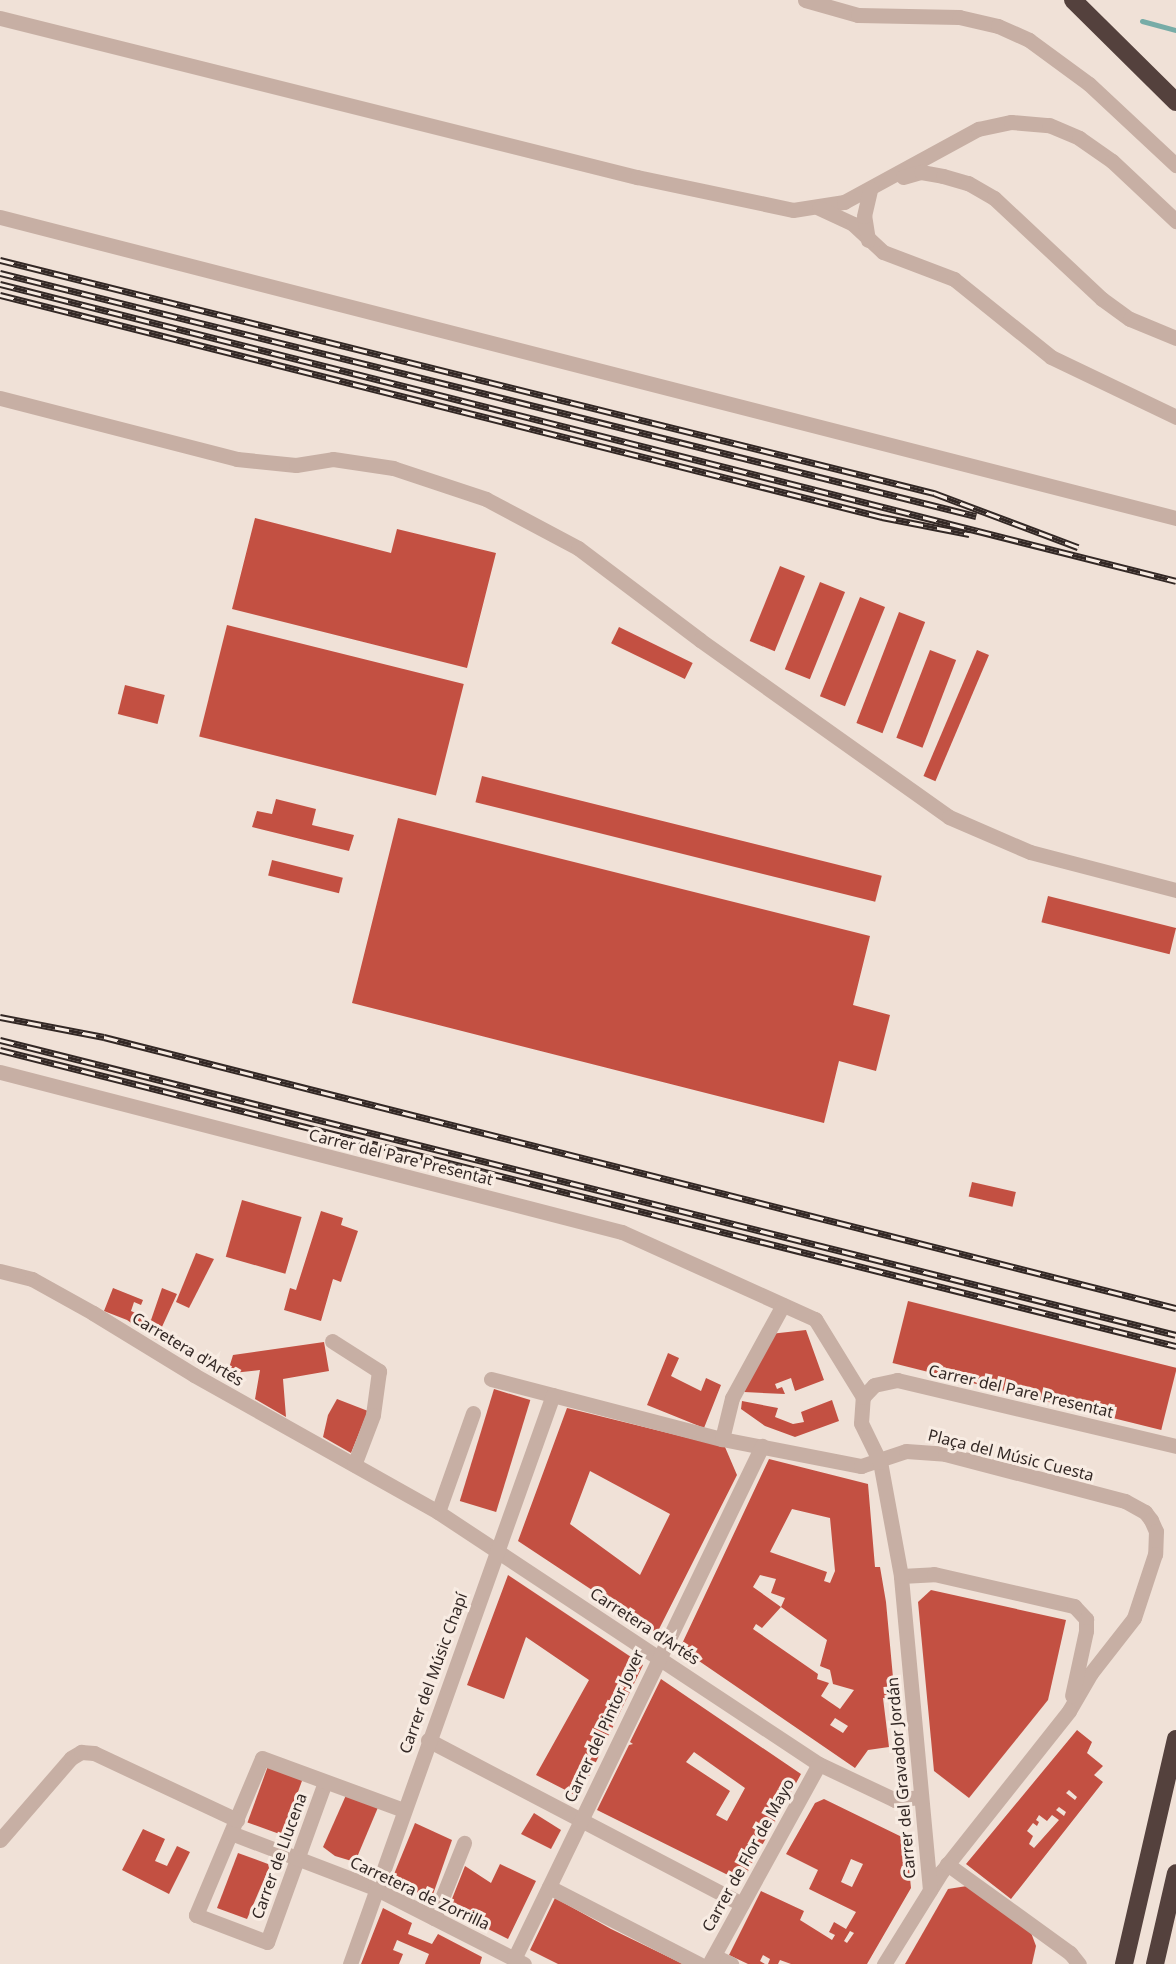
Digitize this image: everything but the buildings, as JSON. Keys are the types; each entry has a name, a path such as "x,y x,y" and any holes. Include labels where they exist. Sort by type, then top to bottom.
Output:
{"highway":[{"path":"1073,0 1176,102"},
{"path":"1124,1964 1176,1739"},
{"path":"1155,1964 1176,1873"}],"street":[{"path":"805,0 858,15 959,17 998,26 1029,40 1089,84 1176,165"},
{"path":"0,18 636,177 793,210 819,208 844,202 978,129 1011,122 1049,124 1079,138 1112,161 1176,221"},
{"path":"875,187 921,172 968,183 994,198 1102,299 1130,319 1176,338"},
{"path":"868,240 864,216 875,187"},
{"path":"819,208 853,224 868,240 902,261 954,279 1051,357 1176,417"},
{"path":"0,217 1176,518"},
{"path":"0,398 237,459 296,465 352,460 393,468 486,499 578,548 718,654 949,817 1040,855 1176,890"},
{"name":"Carrer del Pare Presentat","path":"0,1072 622,1232 815,1319 863,1397 874,1385 897,1380 1176,1446"},
{"name":"Carretera d'Artés","path":"0,1271 32,1279 52,1290 438,1512 819,1764 895,1800 921,1797"},
{"path":"722,1439 732,1398 783,1305"},
{"path":"332,1341 379,1371 373,1415 354,1465"},
{"path":"491,1379 722,1439 861,1466 880,1462"},
{"name":"Carrer del Músic Chapí","path":"350,1964 375,1888 553,1395"},
{"path":"863,1397 861,1423 880,1462 901,1576 934,1574 1074,1606 1086,1619 1086,1631 1069,1711 947,1864 930,1890"},
{"path":"438,1512 473,1413"},
{"name":"Carrer del Pintor Jover","path":"519,1961 549,1887 657,1655 762,1446"},
{"name":"Plaça del Músic Cuesta","path":"880,1462 906,1451 945,1455 1135,1505 1145,1512 1156,1530 1155,1554 1139,1608 1069,1711"},
{"name":"Carrer del Gravador Jordán","path":"884,1964 930,1890 901,1576"},
{"path":"428,1740 579,1822 742,1904"},
{"name":"Carretera de Zorrilla","path":"0,1840 71,1758 81,1752 94,1753 298,1859 375,1888 519,1961"},
{"path":"234,1826 262,1758 403,1810"},
{"name":"Carrer de Flor de Mayo","path":"712,1960 819,1764"},
{"name":"Carrer de Llucena","path":"234,1826 196,1915 267,1942 325,1782"},
{"path":"434,1918 464,1843"},
{"path":"947,1864 1077,1962"},
{"path":"549,1887 699,1964"},
{"path":"712,1960 731,1964"}],"waterway":[{"path":"1142,21 1176,30"}],"railway":[{"path":"0,260 934,493 1078,547"},
{"path":"0,273 976,516"},
{"path":"0,284 1176,581"},
{"path":"0,295 882,517 969,534"},
{"path":"0,1017 104,1037 1176,1308"},
{"path":"0,1040 1176,1335"},
{"path":"0,1050 1176,1346"}]}
